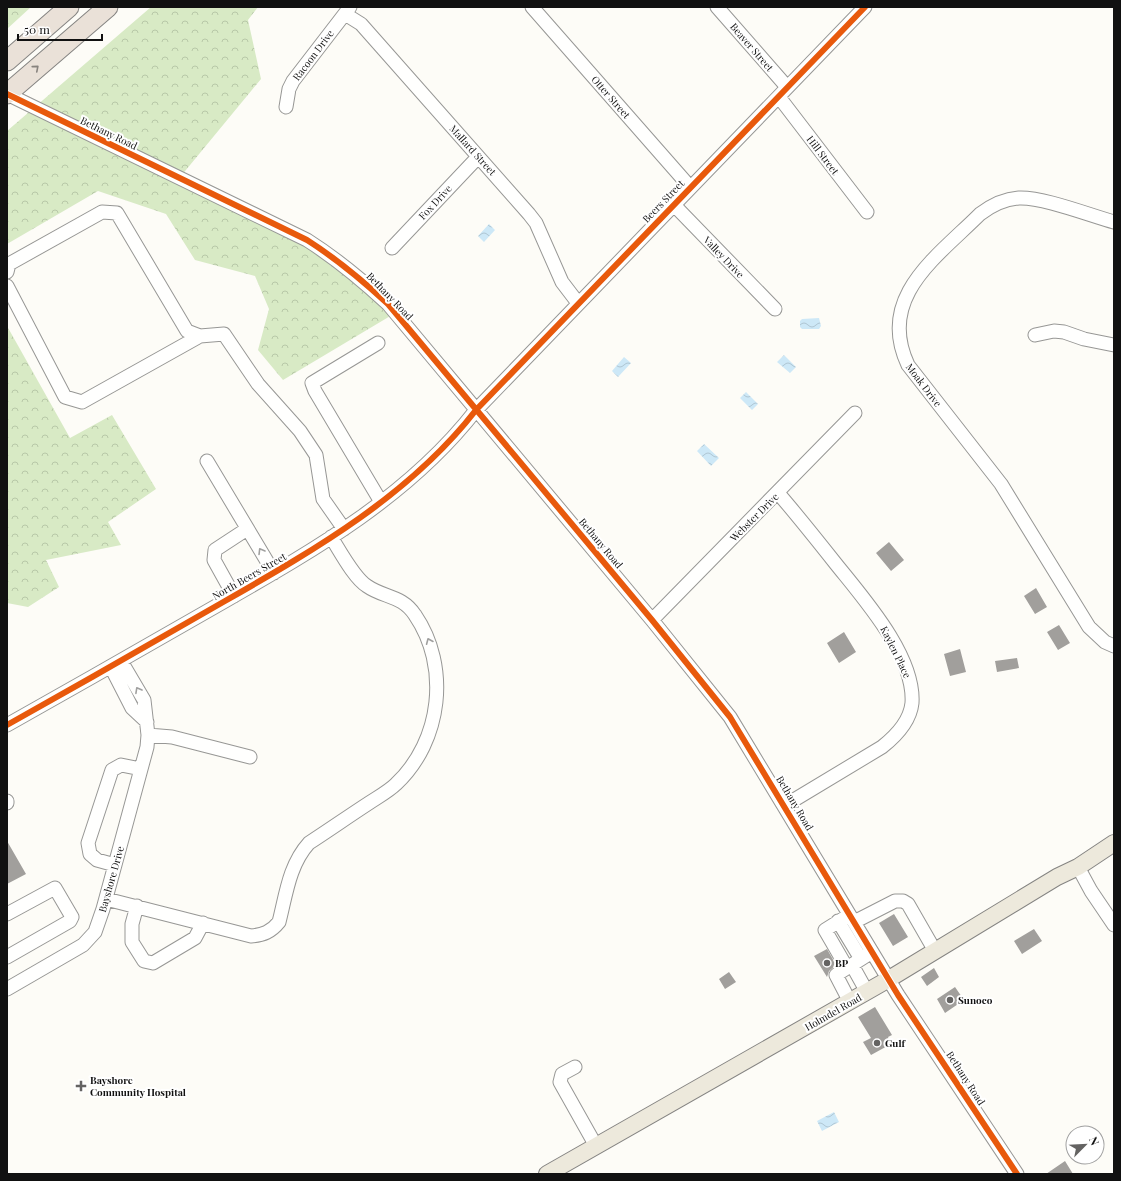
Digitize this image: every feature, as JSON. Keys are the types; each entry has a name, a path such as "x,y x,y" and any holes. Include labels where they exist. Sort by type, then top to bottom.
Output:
{"highway":[{"path":"7,61 70,7"},
{"path":"7,94 108,7"}],"main road":[{"name":"Holmdel Road","path":"548,1174 850,1002 1057,877 1078,867 1114,843"}],"street":[{"name":"Otter Street","path":"532,7 690,187"},
{"name":"Beaver Street","path":"717,7 783,92"},
{"name":"Beers Street","path":"476,410 865,7"},
{"name":"Racoon Drive","path":"286,107 289,89 293,81 347,10"},
{"name":"Mallard Street","path":"347,10 536,223 562,282 578,303"},
{"name":"Hill Street","path":"783,92 867,212"},
{"name":"Bethany Road","path":"7,94 287,229 328,253 360,278 388,304 652,620 730,717 784,806 847,919 872,952 1017,1174"},
{"name":"Fox Drive","path":"392,248 478,157"},
{"name":"Moak Drive","path":"1114,222 1029,198 1011,199 991,206 980,214 912,283 901,308 898,323 898,337 902,354 908,365 1001,484 1089,627 1105,642 1114,646"},
{"name":"Valley Drive","path":"674,204 775,309"},
{"path":"7,272 9,264 102,212 117,213 187,331 200,336"},
{"path":"7,286 65,397 82,402 200,336 224,334 258,384 300,431 316,455 323,499 344,529"},
{"path":"1035,334 1054,331 1064,332 1084,339 1114,345"},
{"path":"378,343 312,382 315,391 381,502"},
{"name":"North Beers Street","path":"7,725 116,664 332,538 411,478 461,429 476,410"},
{"name":"Webster Drive","path":"652,620 855,414"},
{"path":"207,462 274,573"},
{"name":"Kaylen Place","path":"778,493 879,618 902,660 909,675 912,688 910,711 903,727 893,738 882,747 784,806"},
{"path":"234,596 214,560 215,550 247,529"},
{"path":"106,899 251,936 272,930 279,922 294,863 300,853 309,843 395,786 414,764 430,730 434,715 437,679 431,646 415,614 399,599 372,589 361,581 332,538"},
{"name":"Bayshore Drive","path":"7,989 83,945 95,932 106,899 147,747 147,728 144,700 116,664"},
{"path":"147,728 172,737 250,757"},
{"path":"115,865 97,860 90,854 88,843 112,770 121,765 141,769"},
{"path":"1078,867 1091,891 1114,925"},
{"path":"7,914 55,888 72,917 70,921 7,957"},
{"path":"867,992 853,964 825,930 847,919 895,901 903,901 908,904 935,951"},
{"path":"137,906 132,924 132,942 144,961 153,963 195,938 203,923"},
{"path":"850,1002 836,975 872,952"},
{"path":"575,1068 562,1074 560,1082 596,1146"}],"green space":[{"path":"7,7 31,7 7,29"},
{"path":"151,7 258,7 248,20 261,79 181,176 320,244 397,312 283,380 258,350 269,309 255,276 195,260 166,214 98,191 7,244 7,131"},
{"path":"7,326 70,438 112,415 156,489 108,522 121,545 46,560 59,587 28,607 7,603"}],"water":[{"path":"489,224 495,230 484,242 478,236"},
{"path":"819,318 821,326 819,329 802,329 800,327 800,321 802,319"},
{"path":"784,355 796,367 790,373 777,362"},
{"path":"624,357 631,363 618,377 612,371"},
{"path":"746,392 758,404 752,410 740,398"},
{"path":"704,444 719,458 711,466 697,451"},
{"path":"834,1112 839,1122 822,1131 817,1121"}],"building":[{"path":"889,542 904,560 891,571 876,553"},
{"path":"1036,588 1047,607 1035,614 1024,596"},
{"path":"1059,625 1070,643 1058,650 1047,632"},
{"path":"844,632 856,652 839,663 827,643"},
{"path":"960,649 966,672 950,676 944,654"},
{"path":"1017,658 1019,668 997,672 995,661"},
{"path":"7,841 26,874 7,884"},
{"path":"894,914 908,937 893,946 879,923"},
{"path":"1034,929 1042,941 1022,954 1014,941"},
{"name":"BP","path":"827,949 836,965 829,971 827,977 814,956"},
{"path":"934,968 939,977 927,986 921,977"},
{"path":"729,972 736,982 725,989 719,979"},
{"name":"Sunoco","path":"955,987 964,1000 945,1013 937,999"},
{"path":"875,1007 892,1035 888,1037 891,1044 871,1055 863,1042 871,1038 858,1017"},
{"path":"1065,1161 1065,1165 1067,1165 1073,1174 1046,1174"}],"cycle path":[{"path":"7,725 293,561 360,518 392,494 422,468 450,440 476,410 865,7"},
{"path":"7,94 307,240 349,270 388,304 652,620 730,717 898,995 1017,1174"}],"place":[{"name":"BP","path":"827,963"},
{"name":"Sunoco","path":"950,1000"},
{"name":"Gulf","path":"877,1043"},
{"name":"Bayshore Community Hospital","path":"81,1086"}]}
